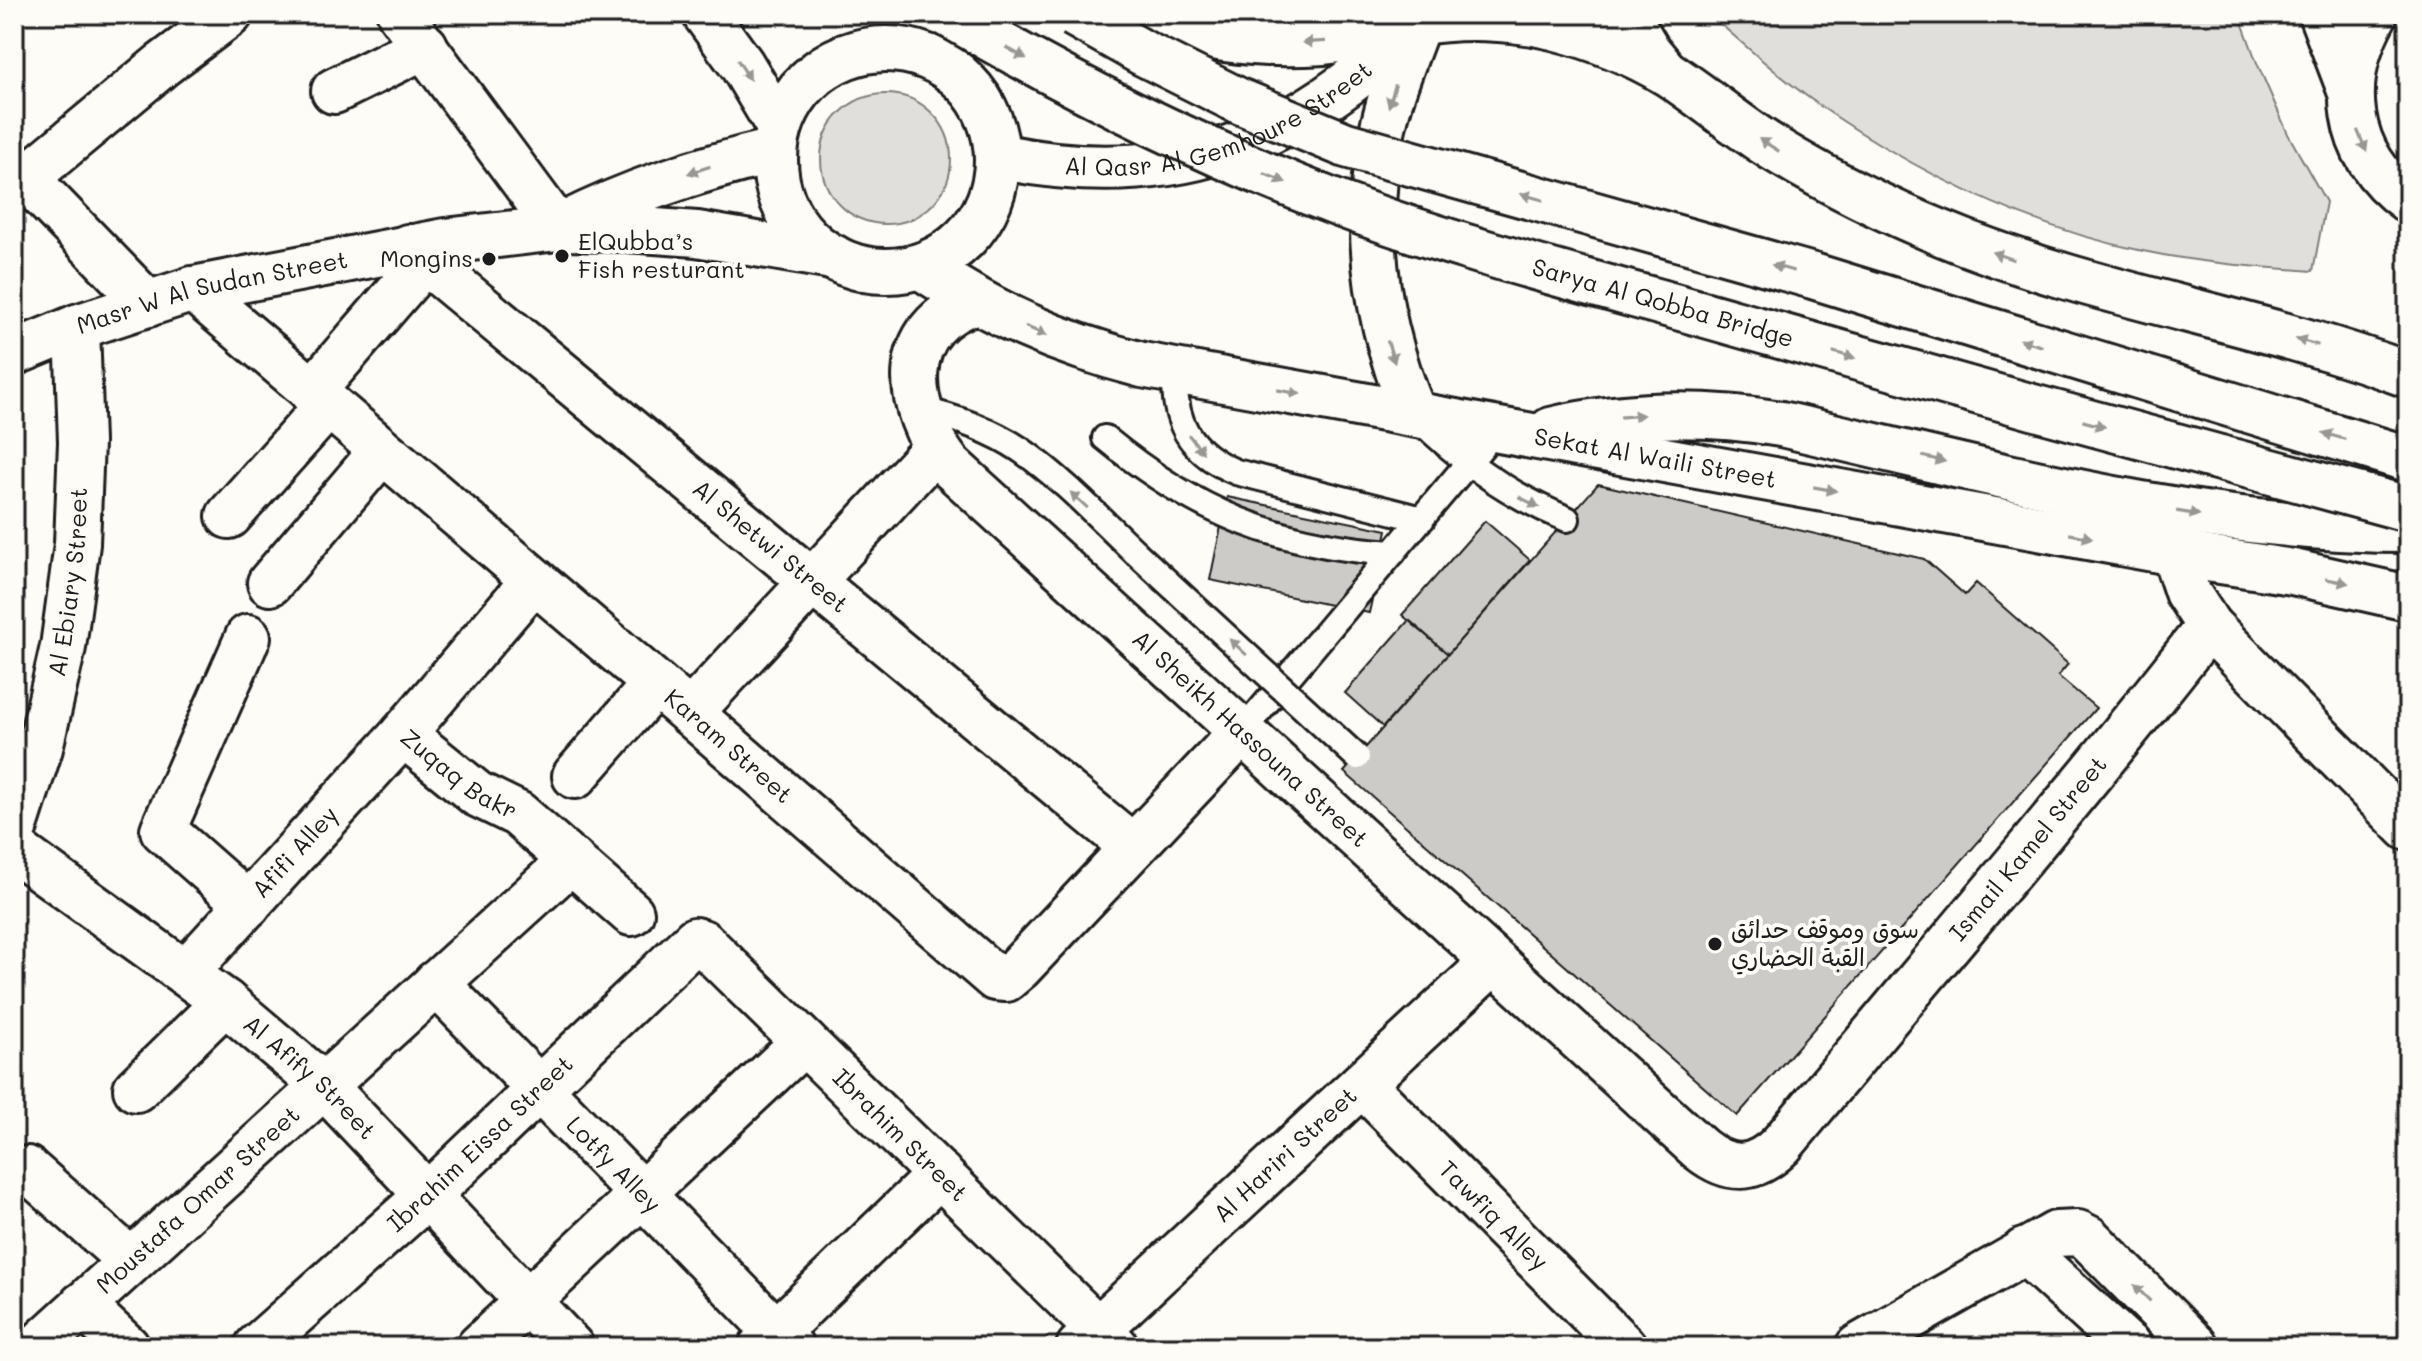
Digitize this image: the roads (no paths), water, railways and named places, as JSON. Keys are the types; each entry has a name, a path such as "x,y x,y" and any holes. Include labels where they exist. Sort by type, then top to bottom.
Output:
{"street":[{"path":"705,14 742,65 777,139"},
{"name":"Sarya Al Qobba Bridge","path":"948,14 1150,123 1246,167 1342,205 1413,229 1848,356 2408,509"},
{"path":"1074,14 1239,101 1346,145 1813,276 2408,459"},
{"path":"1129,14 1179,30 1227,39 1275,43 1323,42 1371,35 1420,18 1506,20 1549,26 1617,48 1668,74 1719,112 1829,180 1946,235 2068,277 2317,345 2408,375"},
{"path":"1626,14 1648,51 1668,74"},
{"path":"2321,14 2351,92"},
{"path":"2375,14 2353,64 2351,92 2354,120 2363,146 2378,171 2396,192 2408,200"},
{"path":"148,304 20,183 222,16"},
{"name":"Al Qasr Al Gemhoure Street","path":"998,156 1053,166 1123,169 1165,164 1247,142 1323,104 1357,79 1420,18"},
{"name":"Al Qasr Al Gemhoure Street","path":"1414,414 1386,338 1373,257 1372,217 1381,136 1391,96 1420,18"},
{"path":"334,91 412,30 558,228"},
{"path":"889,49 913,51 936,60 956,73 973,90 986,110 995,132 998,156 996,181 989,204 977,225 961,243 941,257 920,266 890,271 861,268 833,257 807,238 788,213 779,193 775,172 777,139 789,105 803,86 821,70 842,58 865,51 889,49"},
{"name":"Masr W Al Sudan Street","path":"558,228 610,202 718,164 777,139"},
{"name":"Masr W Al Sudan Street","path":"14,353 77,327 193,289 558,228 697,234 833,257"},
{"path":"229,516 320,399 416,254"},
{"name":"Al Shetwi Street","path":"416,254 1133,847"},
{"name":"Sekat Al Waili Street","path":"920,266 1003,317 1094,353 1512,433 2293,572 2408,598"},
{"name":"Karam Street","path":"193,289 995,978 1006,979 1015,972 1241,733"},
{"name":"Al Sheikh Hassouna Street","path":"976,301 943,316 921,345 915,387 918,409 925,429 949,465 1700,1149"},
{"name":"Al Ebiary Street","path":"14,829 40,748 60,661 75,559 81,442 77,327"},
{"path":"1512,433 1628,416 1730,416 2169,510 2282,525 2408,530"},
{"path":"690,713 936,448"},
{"path":"270,583 382,451"},
{"path":"2174,553 2187,592 2209,626 2408,828"},
{"name":"Zuqaq Bakr","path":"533,581 403,734 477,794 518,814 631,913"},
{"name":"Ismail Kamel Street","path":"1700,1149 1714,1160 1731,1166 1746,1166 1771,1155 1781,1145 1969,917 2105,759 2209,626"},
{"path":"248,637 163,830 248,905"},
{"path":"575,776 655,684"},
{"name":"Afifi Alley","path":"186,972 403,734"},
{"name":"Al Afify Street","path":"14,849 186,972 324,1086 571,1347"},
{"name":"Moustafa Omar Street","path":"37,1347 572,860"},
{"name":"Ibrahim Eissa Street","path":"257,1347 541,1090 694,940 702,942"},
{"name":"Ibrahim Street","path":"702,942 940,1174 1098,1341"},
{"name":"Al Hariri Street","path":"1098,1341 1362,1084 1493,962"},
{"name":"Lotfy Alley","path":"436,983 643,1194 777,1342"},
{"path":"136,1089 225,1002"},
{"path":"479,1347 804,1042"},
{"name":"Tawfiq Alley","path":"1362,1084 1624,1347"},
{"path":"27,1169 131,1261"},
{"path":"777,1342 940,1174"},
{"path":"1858,1347 2024,1251 2067,1231 2088,1238 2196,1347"},
{"path":"2024,1251 2129,1347"},
{"path":"82,1305 127,1347"}],"lane":[{"path":"1176,371 1175,389 1182,425 1192,441 1219,465 1422,519"},
{"path":"918,409 954,417 988,431 1048,471 1357,757"},
{"path":"1414,414 1494,482 1567,519"},
{"path":"1241,733 1468,463 1512,433"},
{"path":"1105,438 1168,485 1238,521 1314,544 1393,553"}],"place":[{"name":"ElQubba’s Fish resturant","path":"562,256"},
{"name":"Mongins","path":"489,259"},
{"name":"سوق وموقف حدائق القبة الحضاري","path":"1715,944"}]}
